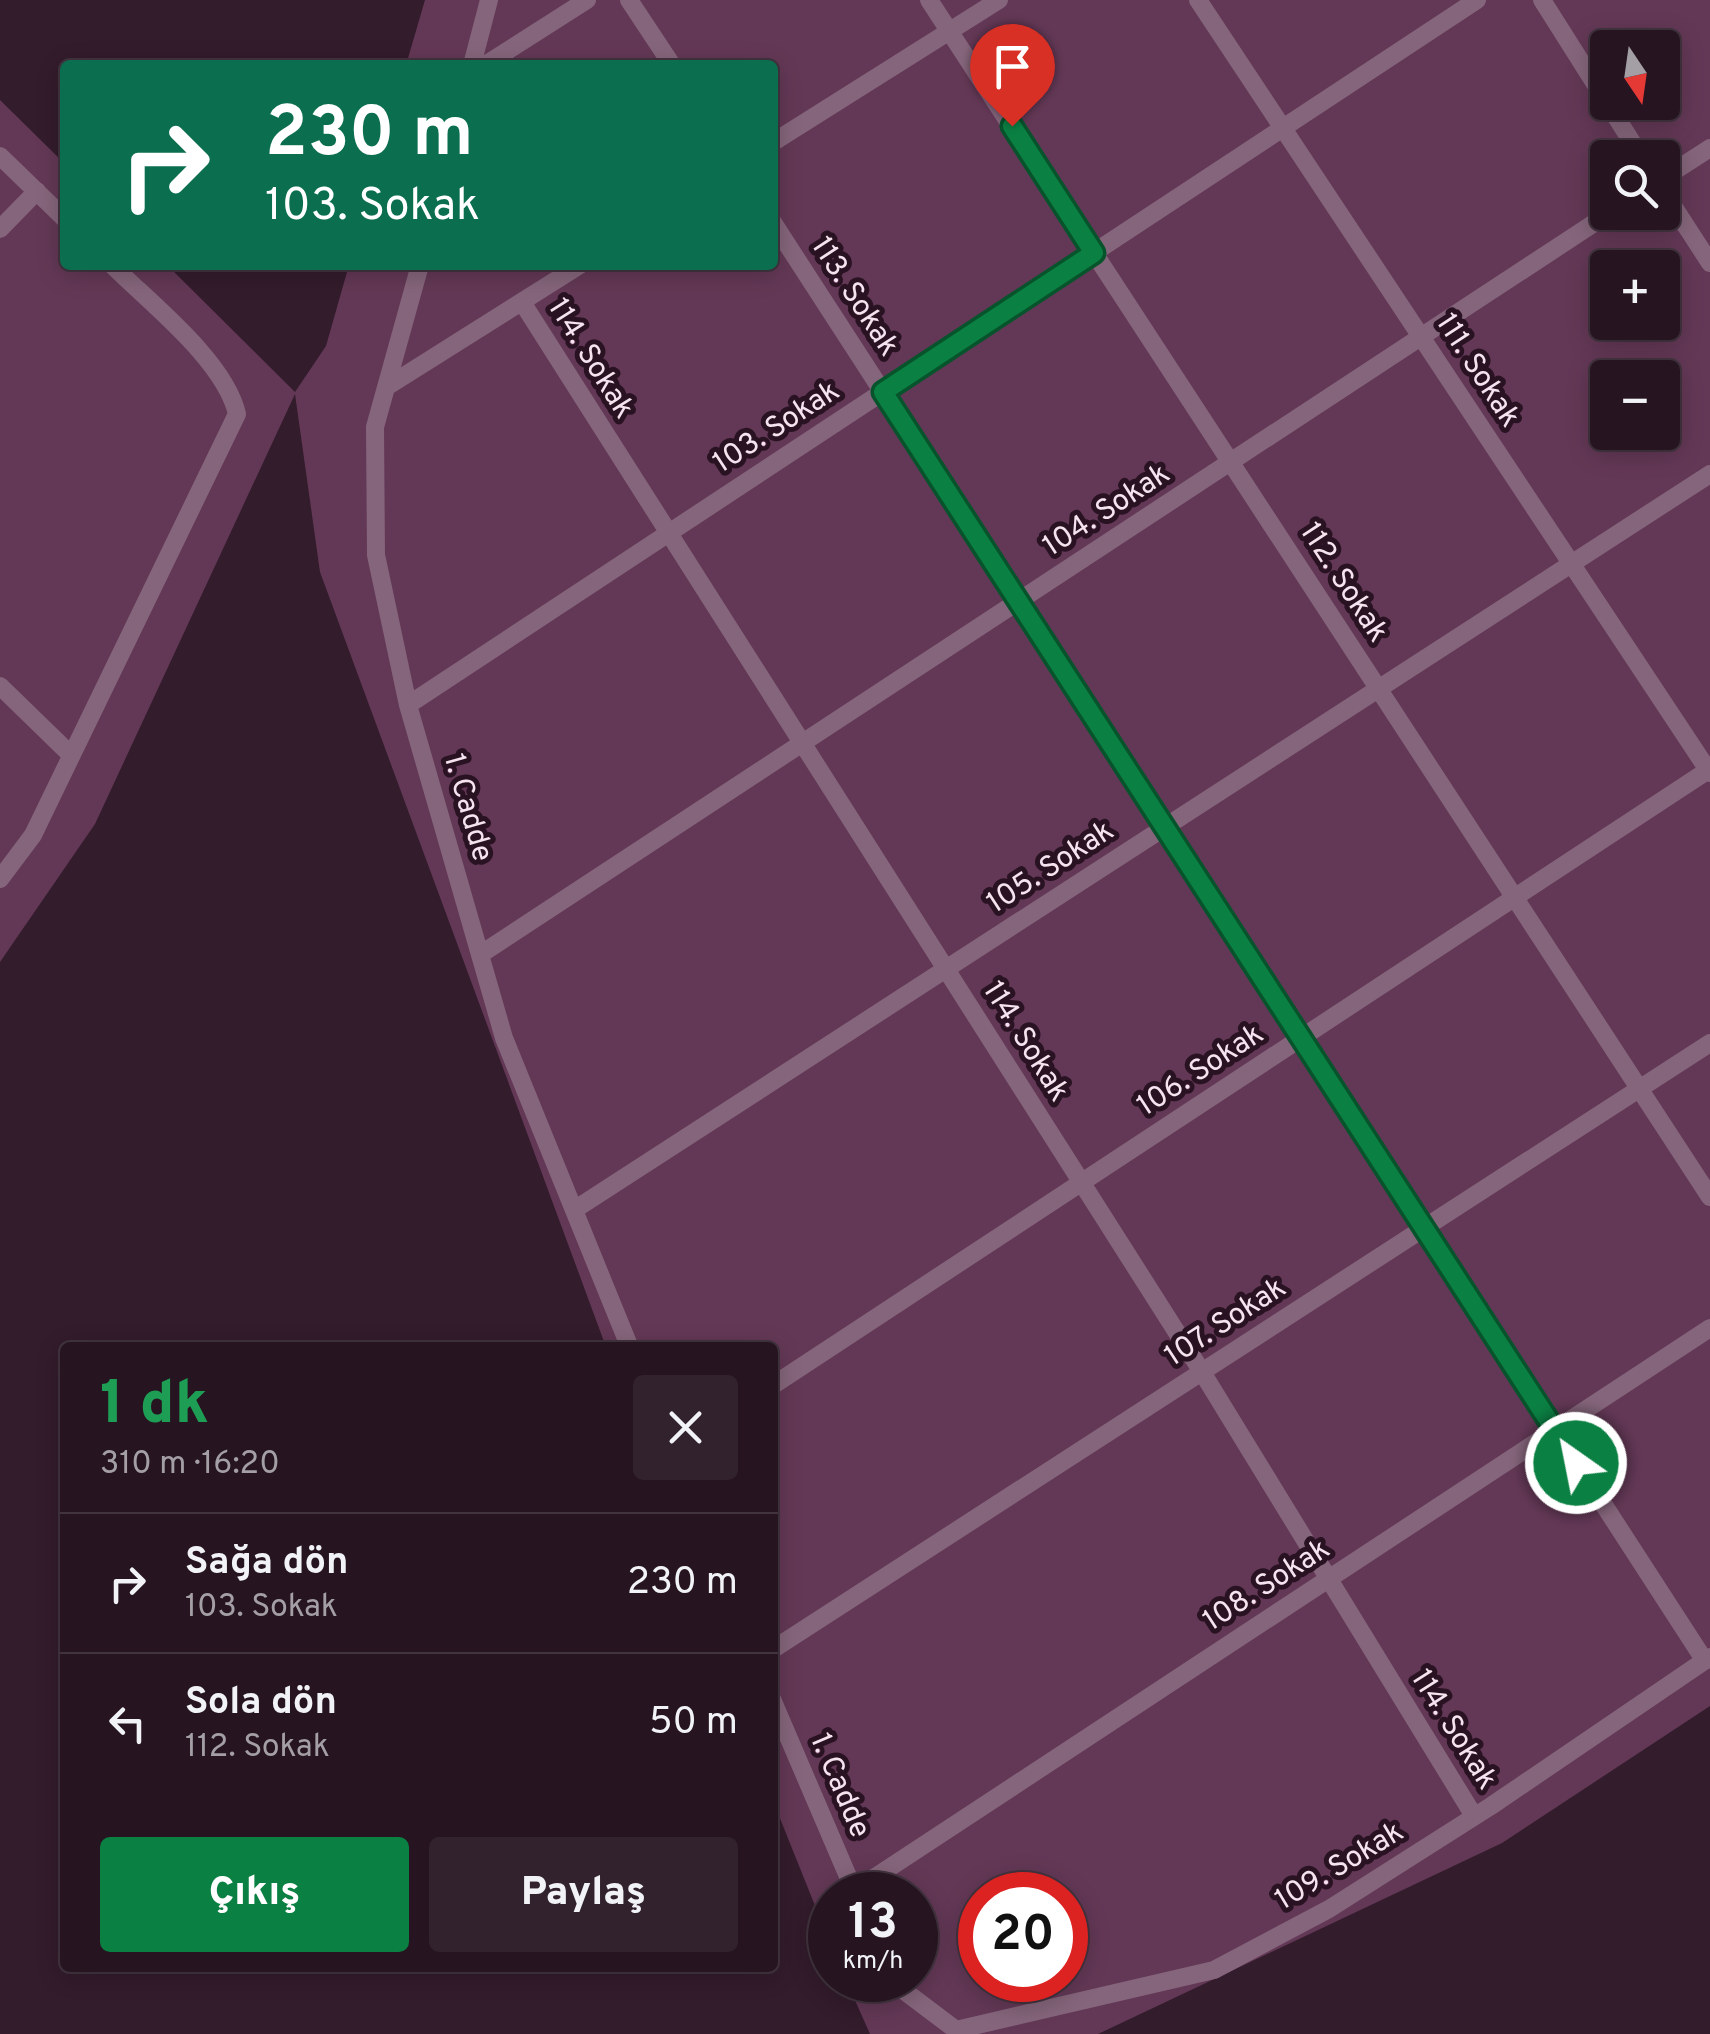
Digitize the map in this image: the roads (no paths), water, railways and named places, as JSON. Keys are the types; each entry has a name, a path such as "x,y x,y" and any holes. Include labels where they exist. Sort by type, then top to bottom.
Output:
{"lane":[{"path":"473,60 489,0"},
{"path":"492,60 587,0"},
{"path":"630,0 669,60"},
{"name":"112. Sokak","path":"929,0 1710,1197"},
{"path":"778,139 999,0"},
{"name":"111. Sokak","path":"1198,0 1709,771"},
{"name":"103. Sokak","path":"408,705 1478,0"},
{"path":"1542,0 1631,140"},
{"path":"1680,167 1710,148"},
{"path":"0,156 60,214"},
{"path":"0,228 37,191"},
{"path":"1680,217 1710,264"},
{"name":"104. Sokak","path":"481,954 1590,226"},
{"name":"113. Sokak","path":"778,230 1555,1430 1708,1659"},
{"path":"0,879 33,834 237,414 234,398 218,370 117,270"},
{"name":"1. Cadde","path":"419,270 376,428 376,555 408,705 504,1038 628,1342"},
{"path":"388,386 572,270"},
{"name":"114. Sokak","path":"522,302 1202,1372 1474,1816"},
{"name":"105. Sokak","path":"574,1210 1710,474"},
{"path":"0,686 71,754"},
{"name":"106. Sokak","path":"778,1382 1709,771"},
{"name":"107. Sokak","path":"778,1646 1710,1043"},
{"name":"108. Sokak","path":"887,1872 1710,1328"},
{"name":"109. Sokak","path":"919,2002 956,2030 1214,1970 1329,1909 1708,1659"},
{"name":"1. Cadde","path":"778,1713 846,1872"}]}
